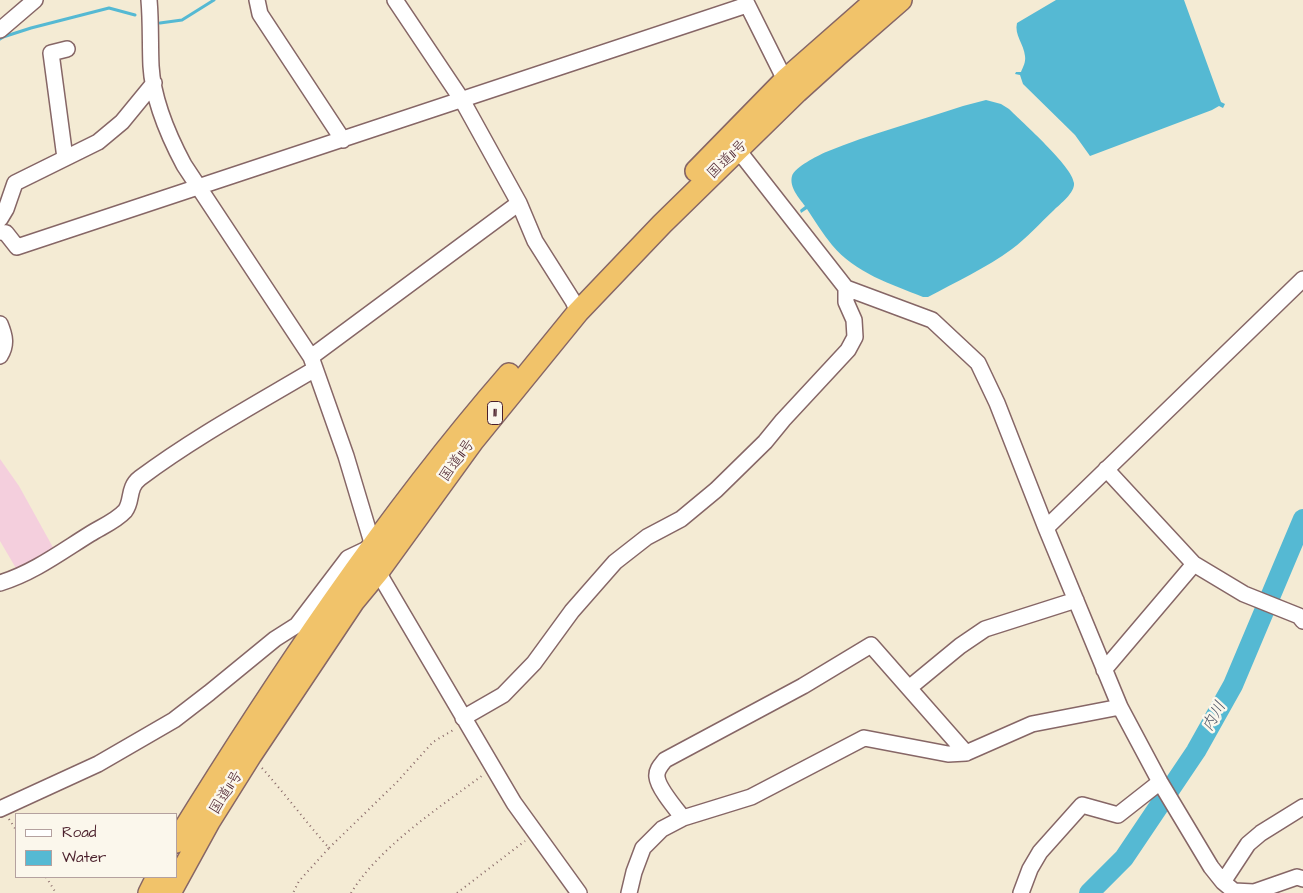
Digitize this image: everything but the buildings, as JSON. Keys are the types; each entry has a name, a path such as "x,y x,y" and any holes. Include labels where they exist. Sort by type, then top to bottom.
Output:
{"highway":[{"name":"国道11号","path":"170,893 209,822 251,755 354,601 378,572 473,441 575,306 624,246 791,86 876,0"},
{"name":"国道11号","path":"178,839 243,733 373,546 470,419 575,306 738,150 791,86 839,54 901,0"},
{"path":"149,893 156,878"}],"street":[{"path":"0,30 35,0"},
{"path":"149,0 151,68 157,103 171,142 184,166 313,363 346,456 373,546 378,572 492,768 514,803 579,893"},
{"path":"257,0 260,14 343,140"},
{"path":"395,0 462,100 519,204 534,242 575,306"},
{"path":"0,232 6,233 17,247 343,140 746,2 791,86"},
{"path":"66,49 51,53 66,158"},
{"path":"0,219 6,209 15,183 98,142 116,127 154,83"},
{"path":"738,150 846,288 932,320 978,363 997,403 1120,707 1162,784 1211,867 1223,882 1234,891 1254,892 1297,877 1303,879"},
{"path":"0,583 15,579 37,567 111,522 126,510 133,484 140,478 313,363 519,204"},
{"path":"1046,528 1303,279"},
{"path":"464,721 503,695 534,663 572,611 615,562 647,537 681,519 716,490 765,442 848,350 855,337 854,320 846,302 846,288"},
{"path":"0,324 5,338 0,356"},
{"path":"1106,468 1194,564 1244,594 1297,615"},
{"path":"0,809 98,764 174,720 275,639 297,625 348,558 373,546"},
{"path":"1104,670 1194,564"},
{"path":"909,688 960,646 985,629 1076,600"},
{"path":"683,818 660,786 657,777 658,768 665,760 803,686 871,645 966,753"},
{"path":"629,893 643,848 662,829 683,818 751,797 864,738 948,754 966,753 1032,724 1120,707"},
{"path":"1021,893 1030,869 1040,852 1082,805 1118,815 1162,784"},
{"path":"1223,882 1248,844 1261,833 1303,807"}],"path":[{"path":"293,893 299,881 329,848 397,782 433,742 464,721"},
{"path":"251,755 329,848"},
{"path":"352,893 362,876 408,832 492,768"},
{"path":"457,893 535,833"},
{"path":"47,878 56,893"}],"shaded area":[{"path":"0,459 19,486 55,551 17,570 0,541"}],"water":[{"path":"1056,0 1184,0 1221,102 1225,104 1223,108 1219,106 1090,156 1075,135 1023,84 1020,75 1015,74 1016,72 1021,72 1025,58 1017,32 1017,23"},
{"path":"986,100 1001,104 1009,109 1056,156 1074,183 1070,194 1018,245 1002,256 928,297 923,297 874,277 851,263 832,245 807,209 801,213 800,210 805,206 795,192 791,180 797,169 807,162 826,152 860,139"}],"waterway":[{"path":"160,23 182,20 214,0"},
{"path":"0,39 31,28 109,8 135,15"},
{"name":"内川","path":"1089,893 1124,858 1196,751 1233,685 1303,519"}]}
